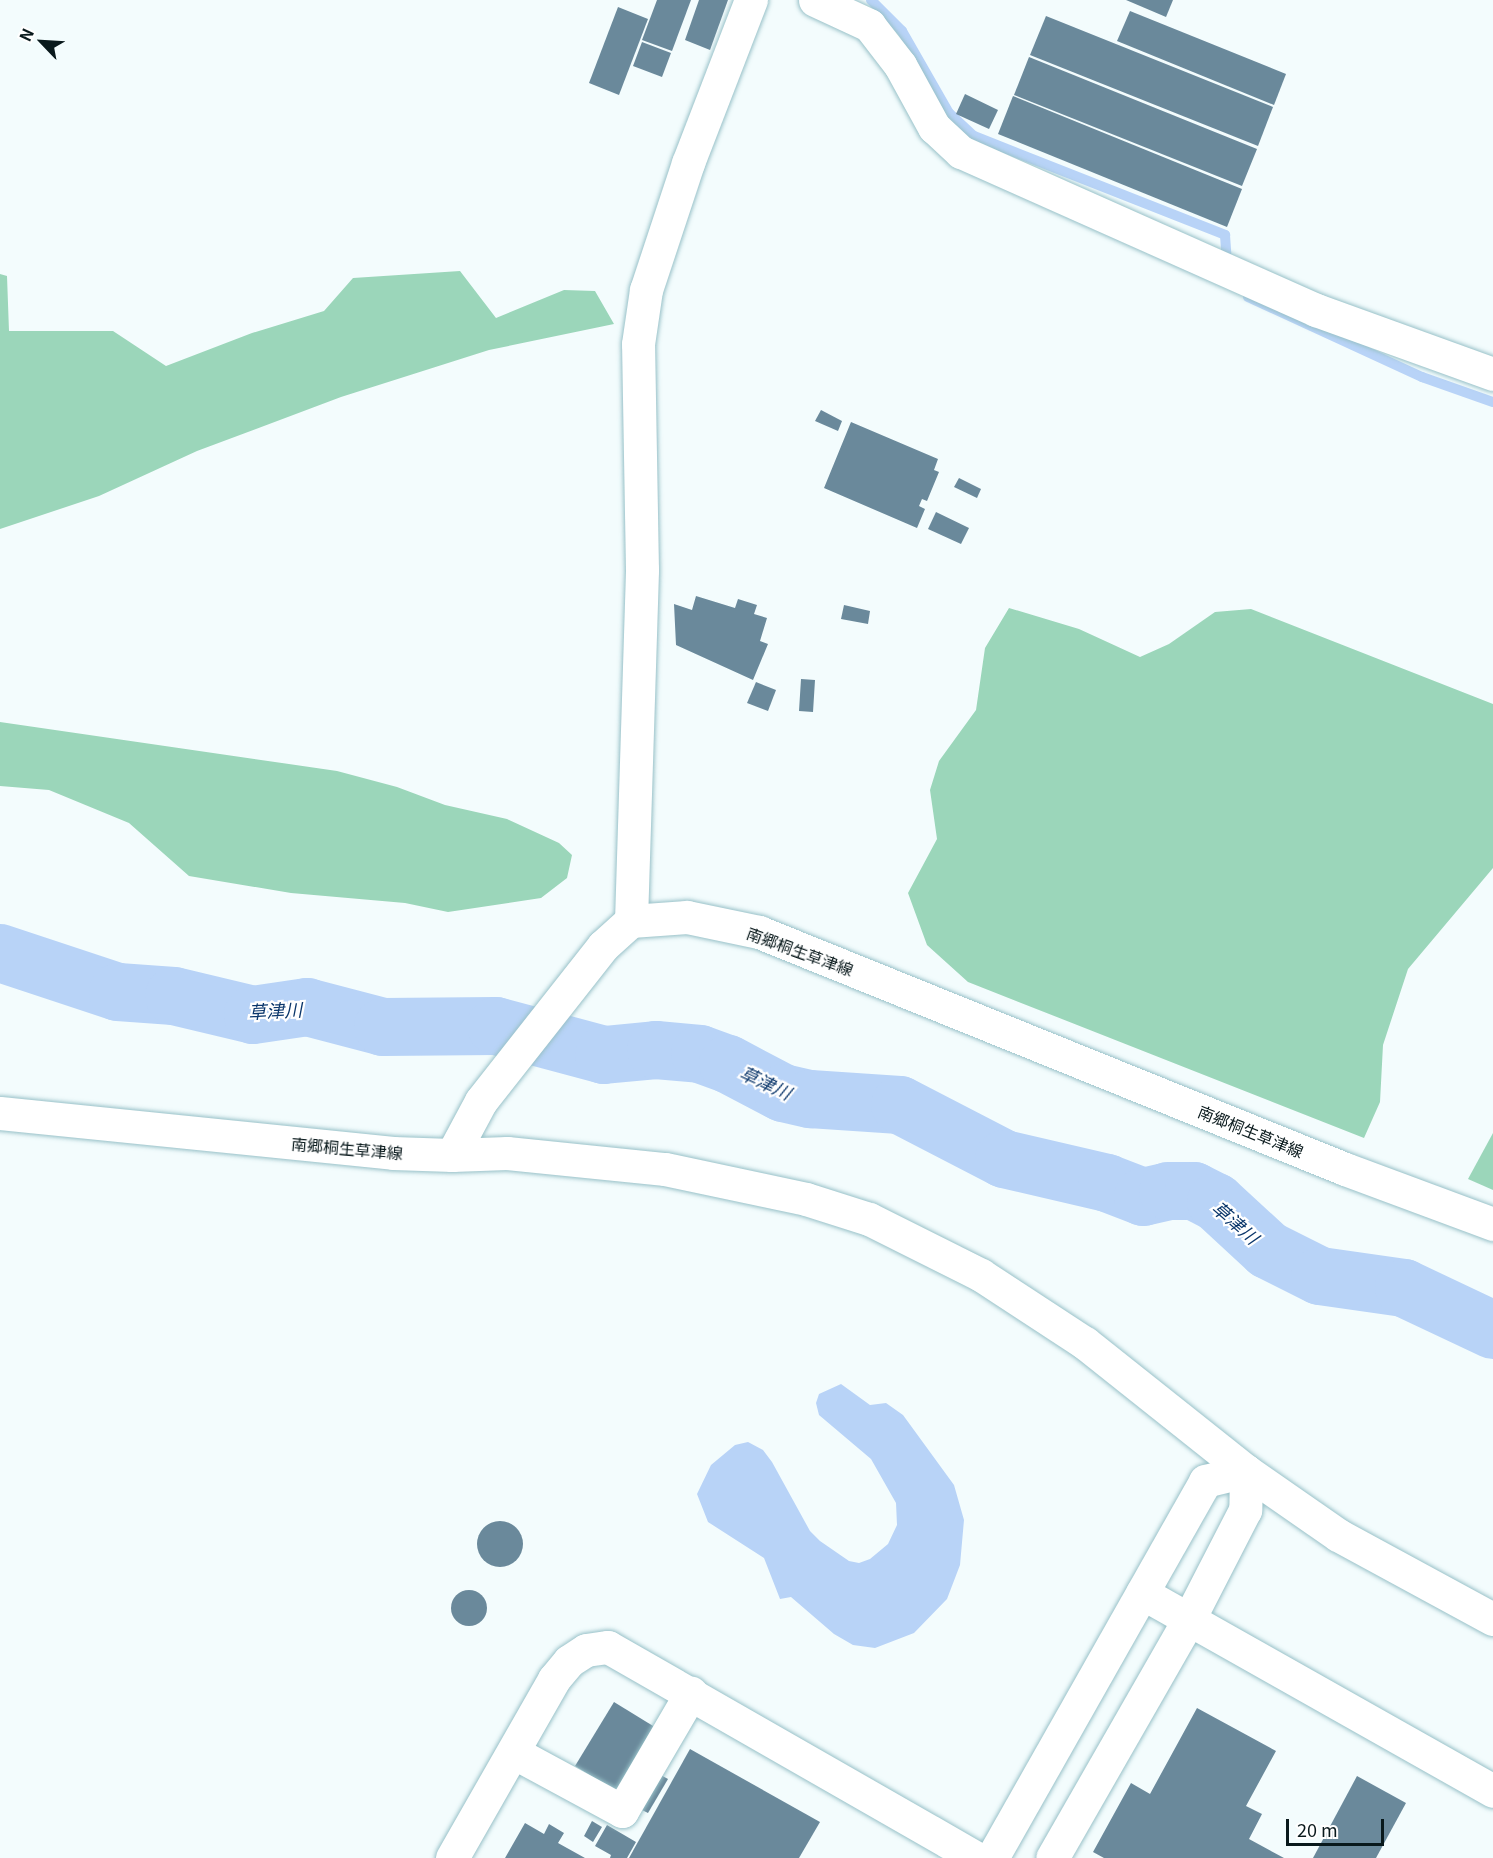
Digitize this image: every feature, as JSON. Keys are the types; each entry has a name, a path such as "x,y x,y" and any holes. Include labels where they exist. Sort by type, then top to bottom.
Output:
{"street":[{"path":"452,1155 481,1101 576,977 631,921 642,570 638,344 649,280 688,163 751,0"},
{"path":"815,0 869,25 900,65 934,127 961,152 1316,310 1493,374"},
{"name":"南郷桐生草津線","path":"631,921 687,917 759,932 1345,1168 1493,1224"},
{"name":"南郷桐生草津線","path":"0,1113 393,1153 452,1155 507,1153 666,1169 806,1199 869,1219 981,1275 1085,1343 1246,1471 1338,1534 1493,1619"},
{"path":"992,1858 1205,1481 1246,1471 1245,1510 1189,1619 1052,1858"},
{"path":"1142,1593 1493,1791"},
{"path":"452,1858 554,1679 569,1661 586,1650 608,1647 976,1858"},
{"path":"513,1752 622,1811 691,1693"},
{"path":"1061,1735 1106,1762"}],"green space":[{"path":"460,271 496,318 564,290 595,291 614,324 489,350 341,397 197,451 99,496 0,529 0,274 7,276 9,331 113,331 166,366 252,333 324,311 353,278"},
{"path":"1009,608 1079,629 1140,657 1169,644 1215,612 1251,609 1493,704 1493,868 1408,969 1383,1045 1380,1102 1364,1138 968,982 927,945 908,893 937,839 930,790 939,761 976,710 985,648"},
{"path":"0,722 337,771 397,787 445,805 507,819 559,843 572,855 567,878 541,898 448,912 405,903 291,893 189,876 129,823 49,790 0,786"},
{"path":"1493,1133 1493,1190 1468,1179"}],"water":[{"path":"841,1384 870,1405 886,1403 903,1415 954,1485 964,1520 960,1565 947,1599 914,1633 875,1648 853,1645 834,1634 791,1597 780,1599 764,1558 708,1522 697,1494 711,1465 735,1445 748,1442 763,1450 772,1462 810,1531 820,1541 849,1561 859,1563 870,1559 888,1544 897,1525 896,1503 871,1459 819,1415 816,1403 819,1394"}],"building":[{"path":"657,0 691,0 672,51 642,40"},
{"path":"699,0 728,0 710,50 685,40"},
{"path":"1126,0 1173,0 1166,17"},
{"path":"618,7 648,19 619,95 589,83"},
{"path":"1130,11 1286,74 1274,105 1117,41"},
{"path":"1046,16 1273,107 1258,146 1030,55"},
{"path":"642,42 671,53 662,77 633,66"},
{"path":"1029,57 1257,149 1242,186 1014,95"},
{"path":"965,94 998,110 989,129 956,114"},
{"path":"1013,96 1242,189 1227,227 998,134"},
{"path":"821,410 842,421 838,431 815,421"},
{"path":"851,422 938,459 934,470 939,472 927,501 922,499 919,506 925,509 917,528 824,488"},
{"path":"959,478 981,489 977,498 954,487"},
{"path":"936,512 969,528 961,544 928,529"},
{"path":"696,596 735,608 738,599 757,605 754,614 767,618 760,641 768,644 753,680 676,645 674,604 692,610"},
{"path":"844,605 870,611 868,624 841,619"},
{"path":"801,679 815,680 813,712 799,711"},
{"path":"756,682 776,690 768,711 747,703"},
{"path":"500,1521 516,1528 523,1544 516,1560 500,1567 484,1560 477,1544 484,1528"},
{"path":"469,1590 482,1595 487,1608 482,1621 469,1626 456,1621 451,1608 456,1595"},
{"path":"614,1702 658,1729 619,1793 575,1766"},
{"path":"1197,1708 1276,1751 1246,1806 1262,1814 1249,1839 1284,1858 1104,1858 1093,1852 1131,1783 1150,1794"},
{"path":"690,1749 820,1822 799,1858 629,1858"},
{"path":"657,1773 668,1779 648,1813 638,1808"},
{"path":"1357,1776 1406,1803 1376,1858 1313,1858"},
{"path":"592,1821 602,1827 593,1842 584,1836"},
{"path":"525,1823 544,1834 549,1824 564,1833 558,1843 585,1858 505,1858"},
{"path":"607,1825 636,1842 627,1858 610,1858 611,1855 595,1846"}],"waterway":[{"path":"871,0 902,31 949,113 974,136 1225,235 1227,264"},
{"path":"1248,297 1422,377 1493,402"},
{"name":"草津川","path":"0,953 118,992 174,996 253,1015 307,1007 383,1027 496,1026 604,1055 656,1050 700,1054 728,1064 783,1093 810,1099 900,1105 1004,1159 1107,1183 1143,1197 1168,1191 1194,1191 1216,1202 1268,1250 1320,1276 1404,1288 1493,1330"}]}
